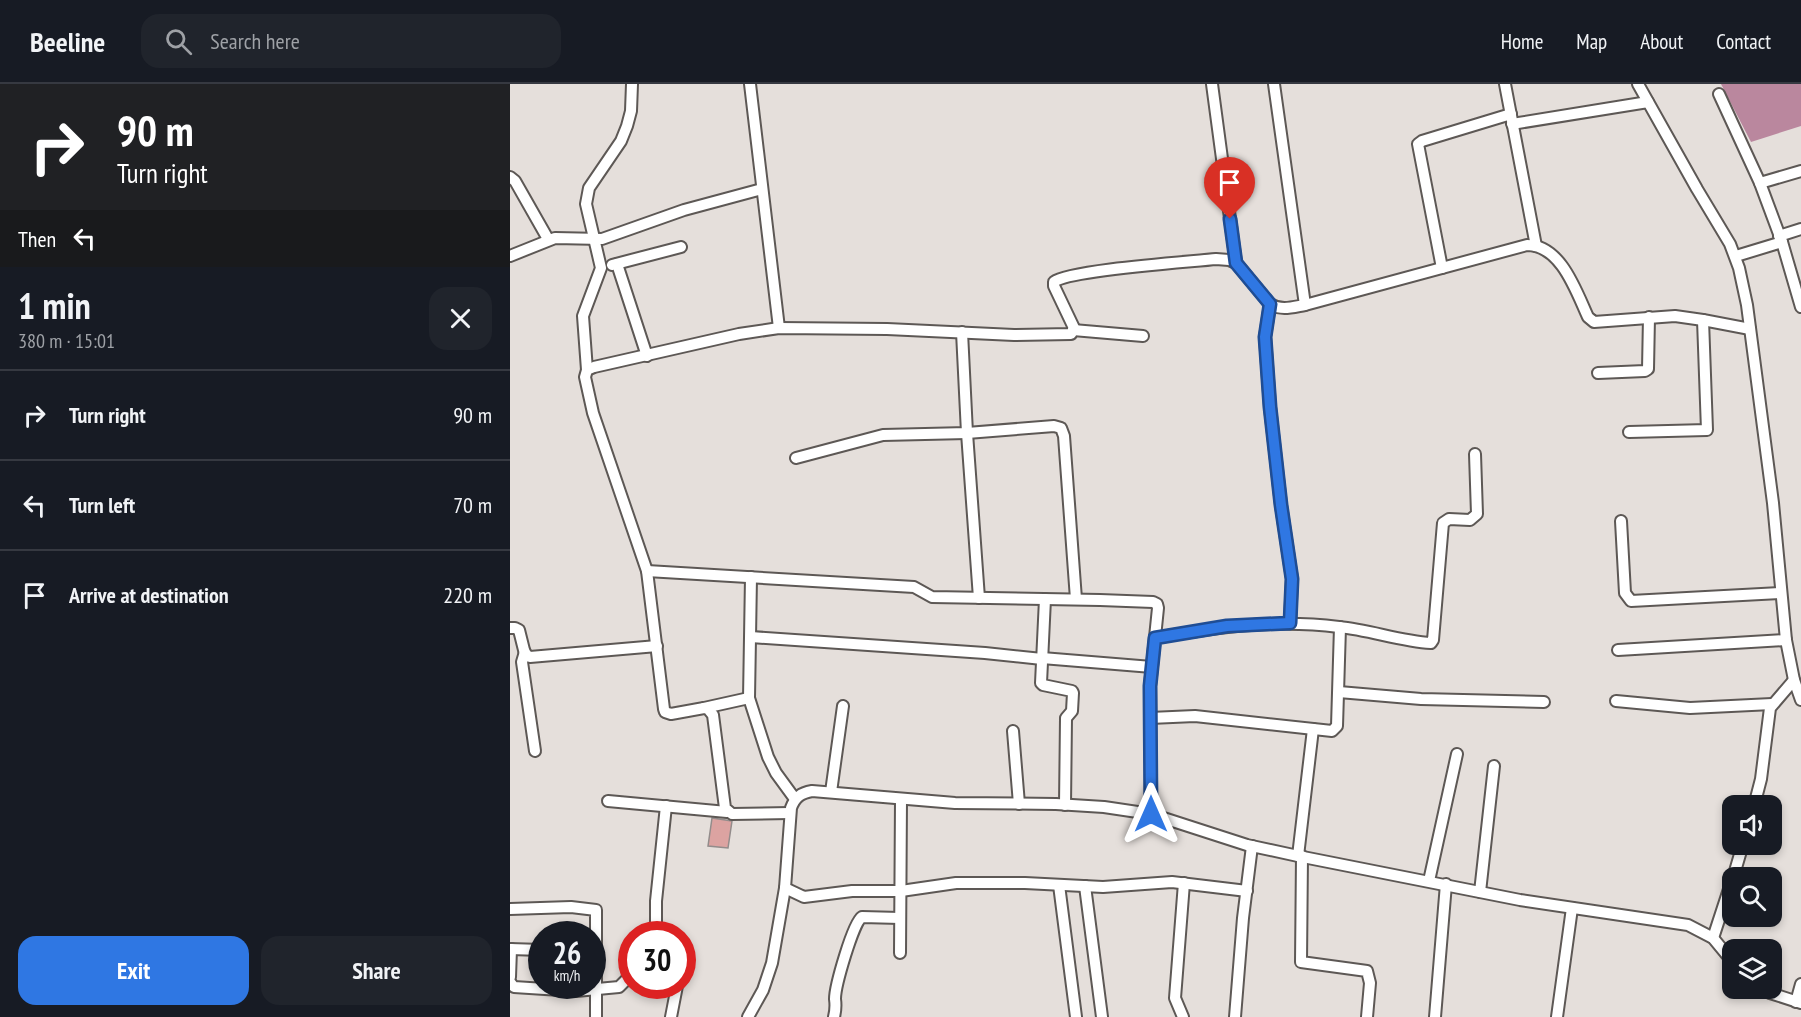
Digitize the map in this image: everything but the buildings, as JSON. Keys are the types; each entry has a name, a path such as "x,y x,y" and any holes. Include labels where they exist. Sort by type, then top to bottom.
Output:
{"street":[{"path":"632,84 631,111 627,126 621,141 588,192 586,204 601,268 582,316 587,370 585,377 593,412 647,571 665,712 671,714 749,698"},
{"path":"750,84 779,328"},
{"path":"1212,84 1236,263 1270,304 1281,309 1305,305 1527,245 1536,246 1561,264 1588,317 1593,321 1675,316 1750,329"},
{"path":"1274,84 1305,305"},
{"path":"1505,84 1536,246"},
{"path":"1638,84 1736,256 1747,304 1773,503 1786,640 1794,680 1801,700"},
{"path":"1719,94 1761,183 1781,239 1801,307"},
{"path":"1442,268 1418,144 1422,141 1511,119 1648,102"},
{"path":"1761,183 1801,171"},
{"path":"510,177 515,181 548,239"},
{"path":"510,256 548,239 594,240 684,210 762,189"},
{"path":"1736,256 1801,229"},
{"path":"601,268 681,247"},
{"path":"1073,330 1054,286 1054,282 1059,278 1084,273 1216,259 1236,263"},
{"path":"616,264 647,356"},
{"path":"1270,304 1265,337 1270,407 1292,579 1290,623"},
{"path":"1598,373 1648,369 1649,317"},
{"path":"1629,432 1707,430 1703,320"},
{"path":"587,370 738,334 779,328 887,328 1014,335 1067,334 1073,330 1143,336"},
{"path":"962,332 979,598"},
{"path":"796,458 883,435 967,433 1054,426 1060,428 1064,436 1076,599"},
{"path":"1155,638 1227,626 1290,623 1340,627 1429,643 1433,640 1443,523 1446,519 1470,520 1476,516 1475,454"},
{"path":"1621,521 1624,593 1631,601 1780,593"},
{"path":"647,571 914,587 932,597 1076,599 1157,604 1150,718 1151,814"},
{"path":"751,577 751,637 747,686 749,698 768,758 795,799"},
{"path":"1045,599 1042,684 1073,692 1072,711 1066,718 1065,805"},
{"path":"1150,718 1195,716 1329,732 1335,730 1339,692 1340,627"},
{"path":"510,628 519,630 525,652 530,657 657,645"},
{"path":"751,637 876,647 986,652 1042,659 1152,667"},
{"path":"1618,650 1786,640"},
{"path":"525,652 522,662 535,751"},
{"path":"1757,795 1769,712 1772,704 1794,680"},
{"path":"1339,692 1421,699 1544,702"},
{"path":"1616,701 1690,708 1772,704"},
{"path":"831,792 843,706"},
{"path":"704,708 711,712 714,718 725,808 728,812"},
{"path":"1313,729 1300,856 1301,962 1367,971 1370,982 1367,1017"},
{"path":"1013,731 1018,804"},
{"path":"1429,881 1457,754"},
{"path":"1480,892 1494,766"},
{"path":"748,1017 769,976 785,888 790,813 795,799 802,793 812,791 955,803 1104,807 1151,814 1252,846 1300,856 1480,892 1688,925 1713,938 1722,949"},
{"path":"900,953 902,800"},
{"path":"608,801 732,814 790,813"},
{"path":"656,921 666,806"},
{"path":"1235,1017 1252,846"},
{"path":"785,888 804,897 852,891 901,891 956,883 1103,888 1172,882 1247,891"},
{"path":"1182,1017 1175,998 1184,883"},
{"path":"1436,1017 1446,884"},
{"path":"1059,885 1076,1017"},
{"path":"1085,886 1102,1017"},
{"path":"510,909 593,908 597,912 596,921"},
{"path":"1557,1017 1572,908"},
{"path":"1713,938 1722,911"},
{"path":"834,1017 837,1005 835,999 856,922 862,917 900,918"},
{"path":"510,977 511,949 528,950"},
{"path":"510,982 514,987 528,988"},
{"path":"1782,997 1799,1002 1801,984"},
{"path":"596,999 596,1017"},
{"path":"671,1017 674,999"}],"shaded area":[{"path":"1721,84 1801,84 1801,126 1751,142"}],"route":[{"path":"1151,814 1150,686 1155,638 1227,626 1290,623 1292,579 1270,407 1265,337 1270,304 1236,263 1230,219"}]}
